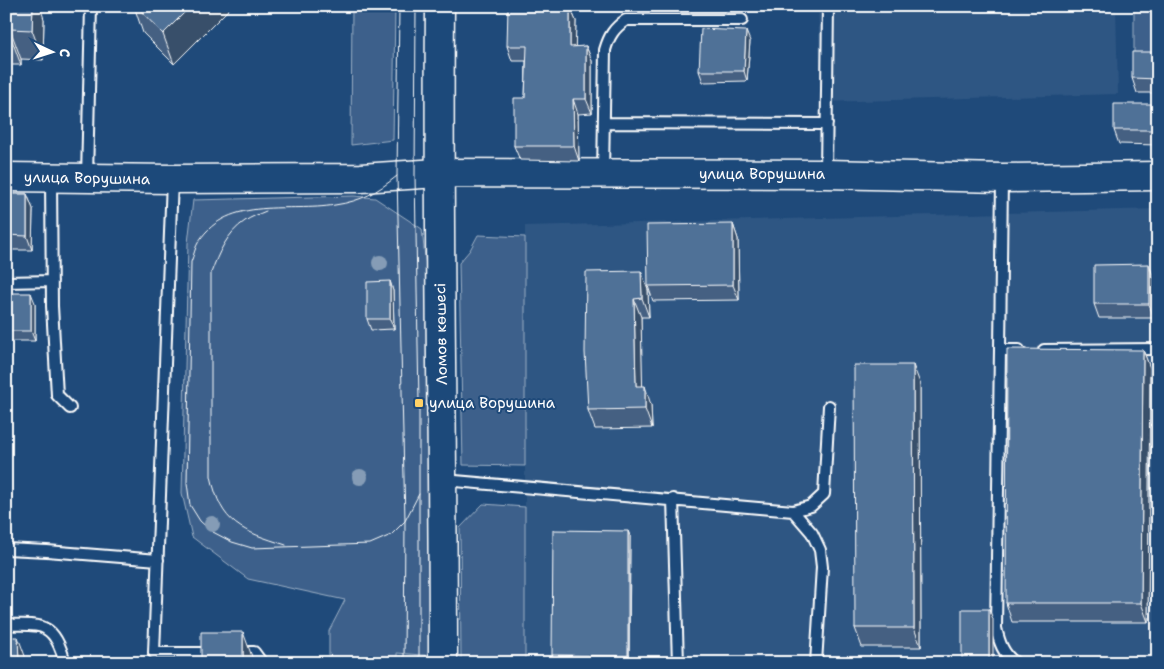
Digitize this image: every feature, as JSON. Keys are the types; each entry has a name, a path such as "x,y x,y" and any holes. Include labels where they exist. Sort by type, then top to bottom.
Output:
{"street":[{"name":"Ломов көшесі","path":"440,6 438,173 443,480 443,663"},
{"name":"улица Ворушина","path":"6,177 172,179 362,178 438,173 826,174 1002,178 1158,176"}],"lane":[{"path":"87,178 91,6"},
{"path":"826,174 828,6"},
{"path":"603,174 604,50 608,37 615,27 626,20 742,20"},
{"path":"604,123 827,124"},
{"path":"51,178 52,282 57,395 70,408"},
{"path":"1002,178 996,628 1000,645 1016,663"},
{"path":"172,179 154,658 254,652 262,663"},
{"path":"6,282 52,282"},
{"path":"1000,350 1158,349"},
{"path":"443,480 793,511 812,506 824,494 829,406"},
{"path":"673,499 678,663"},
{"path":"793,511 812,533 820,550 822,567 816,663"},
{"path":"6,550 47,551 158,560"},
{"path":"6,625 46,628 61,646 65,663"}],"shaded area":[{"path":"352,6 395,6 393,140 351,145"},
{"path":"818,6 1116,6 1118,94 821,102"},
{"path":"1134,6 1158,6 1158,70 1134,70"},
{"path":"354,196 375,198 422,229 431,315 433,656 397,653 397,663 329,663 329,631 345,600 248,579 192,537 182,493 188,243 193,200"},
{"path":"1158,209 1158,663 525,663 525,226"},
{"path":"478,235 525,237 525,466 463,465 459,263 470,250"},
{"path":"483,504 525,507 525,663 461,663 460,528"}],"building":[{"path":"6,6 33,6 32,30 10,29 10,35 6,35"},
{"path":"136,6 191,6 163,34"},
{"path":"508,6 570,7 570,47 586,46 586,99 573,99 574,146 514,146 514,98 525,98 527,46 507,46"},
{"path":"701,29 746,31 744,71 699,71"},
{"path":"1132,52 1158,52 1158,79 1132,78"},
{"path":"1114,104 1158,104 1158,130 1114,130"},
{"path":"6,194 27,194 27,236 6,235"},
{"path":"733,224 733,285 648,286 647,225"},
{"path":"1149,264 1149,304 1094,304 1094,265"},
{"path":"641,271 642,298 634,299 636,386 645,386 645,409 588,410 585,352 586,272"},
{"path":"390,281 390,319 367,319 367,282"},
{"path":"6,293 31,293 31,331 6,331"},
{"path":"1007,349 1143,350 1141,603 1006,603"},
{"path":"854,365 913,365 914,628 855,628"},
{"path":"553,530 628,531 628,656 552,655"},
{"path":"962,609 989,609 989,663 962,663"},
{"path":"201,632 243,632 243,663 201,663"},
{"path":"6,637 18,637 19,663 6,663"}],"tram line":[{"path":"399,6 397,176 405,521 404,663"},
{"path":"416,6 415,175 419,403 419,663"},
{"path":"397,176 369,195 345,203 317,207 261,209 227,217 212,227 199,241 191,262 187,483 190,505 200,521 211,531 232,542 252,548 370,544 391,535 405,521 419,494"},
{"path":"266,211 245,221 233,232 220,251 211,273 211,476 221,505 236,524 257,535 286,545"}],"place":[{"name":"улица Ворушина","path":"419,403"}]}
